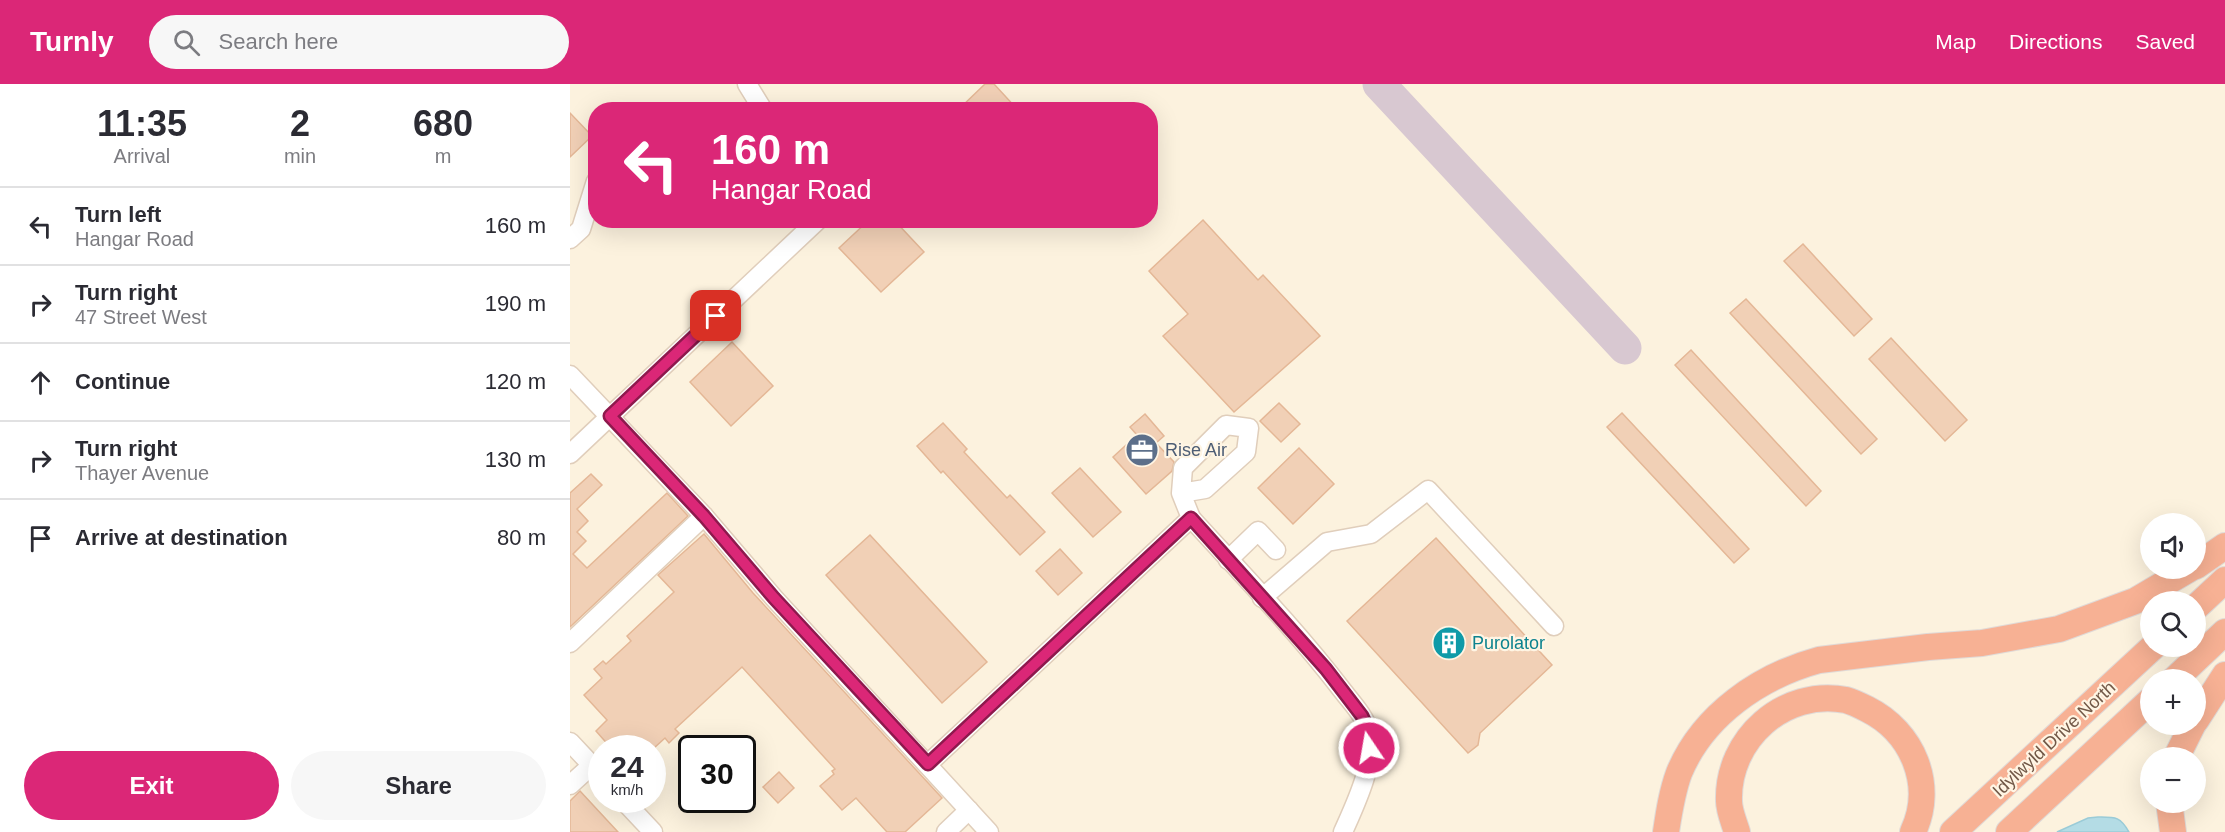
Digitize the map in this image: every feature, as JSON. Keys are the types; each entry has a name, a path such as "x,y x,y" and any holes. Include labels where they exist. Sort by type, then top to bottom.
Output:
{"highway":[{"path":"2206,559 2225,546"},
{"path":"1646,832 1672,793 1686,761 1710,724 1723,710 1783,673 1819,660 1982,643 2060,629 2135,601 2172,579"},
{"path":"2206,598 2225,580"},
{"path":"2186,669 2225,632"},
{"name":"Idylwyld Drive North","path":"1953,832 2142,657"},
{"path":"2206,704 2225,675"},
{"path":"1737,832 1728,803 1731,775 1742,747 1762,723 1777,712 1795,703 1822,699 1846,700 1866,708 1878,715 1905,740 1921,778 1921,811 1913,832"},
{"name":"Idylwyld Drive North","path":"2009,832 2140,710"},
{"path":"1666,832 1672,793"},
{"path":"2171,813 2174,832"}],"street":[{"path":"747,84 758,102"},
{"path":"570,239 582,229 588,208"},
{"path":"570,454 810,228"},
{"path":"570,375 704,516 774,598 989,832"},
{"path":"1262,598 1327,542 1371,534 1428,489 1554,626"},
{"path":"1181,493 1191,518 1326,669 1362,716 1369,732 1370,757 1359,793 1343,832"},
{"path":"570,643 704,516"},
{"path":"928,764 1191,518"},
{"path":"1228,560 1258,531 1276,550"},
{"path":"570,742 588,761"},
{"path":"570,785 588,776"},
{"path":"946,832 969,810"},
{"path":"635,813 652,832"}],"water":[{"path":"2088,818 2116,818 2129,832 2057,832"}],"building":[{"path":"985,84 994,84 1011,102 966,102"},
{"path":"570,113 588,132 588,140 570,157"},
{"path":"1203,220 1258,280 1263,275 1320,336 1234,412 1163,336 1188,314 1149,271"},
{"path":"860,228 902,228 924,252 881,292 839,248"},
{"path":"1803,244 1872,319 1854,336 1784,261"},
{"path":"1746,299 1877,439 1861,454 1730,313"},
{"path":"1891,338 1967,420 1945,441 1869,359"},
{"path":"732,342 773,386 731,426 690,382"},
{"path":"1691,350 1821,491 1806,506 1675,365"},
{"path":"1279,403 1300,424 1281,442 1260,421"},
{"path":"1622,413 1749,549 1734,563 1607,427"},
{"name":"Rise Air","path":"1145,414 1164,436 1156,443 1174,462 1172,471 1146,494 1113,457 1137,435 1130,427"},
{"path":"943,423 967,449 964,452 1007,498 1010,495 1045,532 1020,555 917,446"},
{"path":"1299,448 1334,484 1293,524 1258,488"},
{"path":"1080,468 1121,512 1093,537 1052,493"},
{"path":"591,474 602,485 577,509 588,521 577,532 586,541 573,554 587,568 667,493 688,516 570,627 570,493"},
{"path":"704,534 753,593 942,798 905,832 887,832 856,798 842,810 820,786 834,774 832,771 835,769 742,667 675,729 679,733 669,743 666,735 600,735 596,731 607,720 584,695 602,678 594,669 603,661 606,664 631,641 627,636 674,592 658,575"},
{"path":"870,535 987,662 942,703 826,575"},
{"name":"Purolator","path":"1436,538 1552,665 1480,733 1478,745 1468,753 1347,621"},
{"path":"1060,549 1082,573 1058,595 1036,571"},
{"path":"779,772 794,788 778,803 763,787"},
{"path":"580,791 588,800 588,813 600,813 618,832 570,832 570,801"}],"taxiway":[{"path":"1379,84 1625,348"}],"place":[{"name":"Rise Air","path":"1142,450"},
{"name":"Purolator","path":"1449,643"}],"route":[{"path":"716,316 610,416 704,516 774,598 928,764 1191,518 1326,669 1362,716 1369,732 1369,748"}]}
